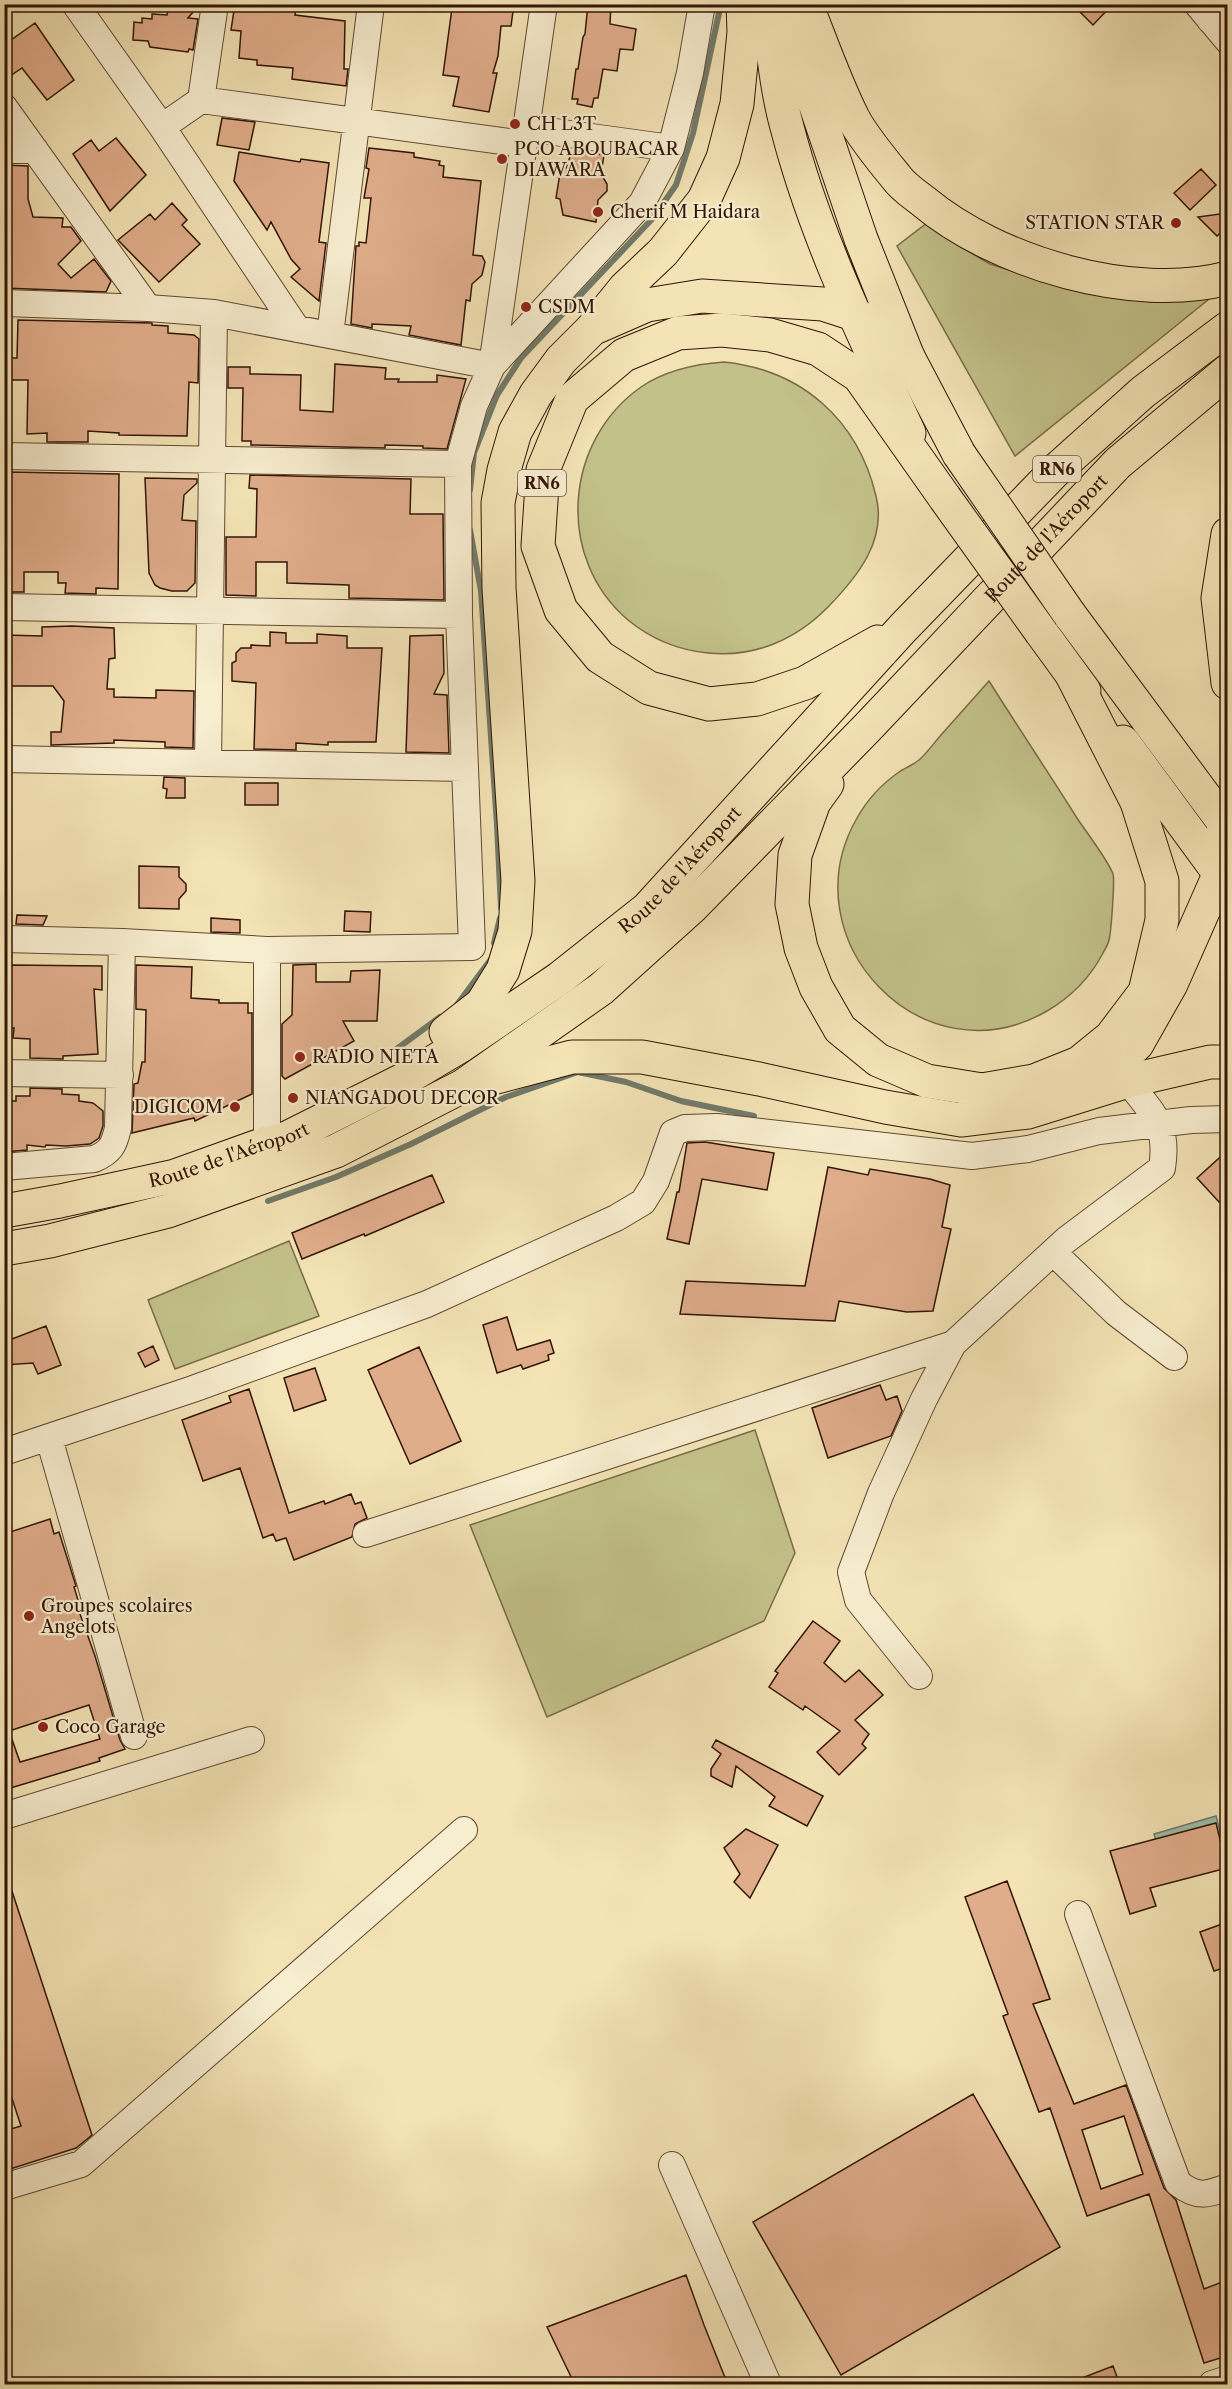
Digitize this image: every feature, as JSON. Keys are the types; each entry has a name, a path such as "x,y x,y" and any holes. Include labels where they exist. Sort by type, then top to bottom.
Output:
{"main road":[{"path":"276,1141 367,1078 439,1037 482,1004 503,970 515,931 518,881 499,588 498,503 504,470 515,432 542,386 561,360 592,329 625,288 663,252 704,200 723,158 737,104 744,32 743,4"},
{"path":"767,4 786,125 811,205 854,314 927,470"},
{"path":"791,4 801,65 861,239 908,357 959,454 1070,615 1226,826 1223,880 1171,984 1137,1044 1088,1092"},
{"path":"806,4 854,120 897,180 943,218 991,245 1023,259 1088,278 1157,285 1213,282 1227,278"},
{"path":"592,329 647,305 702,296 823,304 854,314 880,328 908,357"},
{"name":"Route de l'Aéroport","path":"4,1211 175,1176 276,1141 403,1080 462,1045 560,978 647,909 903,628 1055,471 1143,392 1227,328"},
{"name":"RN6","path":"903,628 805,683 757,699 709,704 649,688 600,657 561,610 538,546 543,470 572,399 624,356 678,333 722,330 770,335 818,349 859,376 1072,675"},
{"name":"Route de l'Aéroport","path":"4,1249 50,1241 168,1211 336,1151 463,1086 601,989 692,907 1118,463 1227,371"},
{"path":"1226,672 1218,598 1227,534"},
{"path":"868,726 814,802 795,855 792,904 801,948 816,987 840,1029 878,1060 917,1077 927,1081 982,1090 1034,1081 1079,1063 1111,1037 1145,992 1162,920 1162,881 1137,802 1072,675"},
{"path":"1072,675 1163,795 1223,880"},
{"path":"463,1086 572,1057 642,1057 759,1079 885,1107 961,1120 1028,1112 1128,1081 1210,1062 1227,1062"}],"street":[{"path":"75,4 162,127 297,329"},
{"path":"201,100 215,4"},
{"path":"330,335 371,4"},
{"path":"4,939 123,942 267,950 472,947 459,615 458,464 474,406 492,366 544,4"},
{"path":"492,366 642,203 671,148 690,73 702,4"},
{"path":"1211,10 1227,41"},
{"path":"162,127 201,100 356,121 671,148"},
{"path":"4,107 148,308"},
{"path":"4,150 36,150"},
{"path":"4,303 148,308 214,313 492,366"},
{"path":"208,763 214,313"},
{"path":"4,456 458,464"},
{"path":"4,607 459,615"},
{"path":"4,759 464,768"},
{"path":"4,1167 94,1159 107,1153 114,1145 120,1075 123,942"},
{"path":"267,950 276,1141"},
{"path":"4,1073 120,1075"},
{"path":"919,1676 858,1600 851,1572 881,1493 924,1399 953,1344 1066,1240 1162,1168 1166,1146 1160,1124 1128,1081"},
{"path":"4,1452 193,1389 427,1304 616,1218 643,1202 656,1182 673,1133 685,1128 717,1127 972,1156 1028,1149 1099,1131 1227,1119"},
{"path":"1054,1252 1116,1313 1174,1357"},
{"path":"366,1534 953,1344"},
{"path":"49,1437 134,1736"},
{"path":"4,1816 251,1740"},
{"path":"4,2187 81,2163 464,1830"},
{"path":"1078,1914 1178,2183 1189,2192 1207,2195 1227,2187"},
{"path":"672,2165 768,2385"},
{"path":"1212,2385 1227,2379"}],"shaded area":[{"path":"927,223 947,239 990,264 1046,281 1219,291 1015,456 897,246"},
{"path":"724,362 752,367 802,388 841,422 856,444 868,469 878,512 874,542 860,570 817,618 774,644 759,649 725,654 697,652 676,646 646,633 628,620 604,594 588,565 580,533 578,500 584,468 596,437 615,410 641,387 660,376 691,366"},
{"path":"989,681 1113,874 1111,928 1108,944 1092,971 1072,993 1056,1006 1000,1028 955,1028 914,1014 879,987 854,952 840,910 840,864 857,818 870,799 893,777 917,762"},
{"path":"289,1241 319,1316 175,1369 148,1300"},
{"path":"755,1430 795,1553 764,1621 547,1717 470,1525"},
{"path":"1216,1816 1225,1849 1164,1867 1154,1834"}],"building":[{"path":"169,4 200,4 188,18 198,19 193,50 189,49 188,52 150,47 148,41 133,40 134,22 142,23 142,18 152,19 152,14 167,15"},
{"path":"235,4 297,4 295,15 345,21 344,69 348,69 346,86 292,79 293,68 257,65 257,60 239,58 241,31 231,30"},
{"path":"465,4 514,4 511,26 501,26 498,56 493,73 497,73 489,112 453,106 459,77 443,75 452,8 464,10"},
{"path":"588,4 611,4 610,24 636,29 633,50 620,49 617,71 603,69 598,98 594,98 592,107 577,104 578,99 572,99 576,69 578,69 585,34"},
{"path":"1072,4 1113,4 1093,25"},
{"path":"35,23 74,80 47,100 22,68 4,80 4,45"},
{"path":"222,118 255,122 249,150 217,145"},
{"path":"116,138 146,175 110,211 73,154 91,140 99,151"},
{"path":"369,148 414,153 414,157 440,161 439,165 444,166 443,177 481,181 473,255 482,256 485,262 482,275 472,284 470,301 466,300 461,345 409,335 411,326 372,324 372,328 351,324 356,246 359,246 359,242 366,243 371,198 364,198 369,169 366,168"},
{"path":"582,151 604,155 601,174 607,184 607,191 598,200 596,222 563,215 560,199 556,198 561,167 566,168 571,154"},
{"path":"239,152 300,162 301,159 329,163 319,242 326,243 319,301 291,277 300,269 291,259 271,222 267,230 234,181"},
{"path":"4,165 28,166 28,199 33,217 63,218 62,227 71,227 81,241 58,264 71,278 94,259 111,281 106,292 4,288"},
{"path":"1201,169 1216,185 1190,210 1174,193"},
{"path":"172,203 187,220 182,225 200,244 159,282 118,240 150,214 155,220"},
{"path":"1227,213 1227,227 1217,236 1198,217"},
{"path":"18,320 152,323 152,325 168,326 168,333 194,335 199,339 198,383 189,382 187,436 119,435 119,433 88,431 88,442 47,442 47,433 27,434 28,380 4,380 4,358 17,358"},
{"path":"335,364 386,368 385,379 399,379 398,382 437,382 437,375 466,379 447,449 385,445 385,448 251,445 251,441 242,441 243,388 228,388 228,367 250,367 250,374 301,375 300,410 333,412"},
{"path":"8,472 119,474 118,589 96,588 96,594 65,593 66,583 58,583 58,572 24,572 24,592 4,592 4,479 8,479"},
{"path":"250,475 411,479 410,514 443,514 444,600 349,598 349,585 287,583 287,562 256,562 256,596 226,595 226,537 256,537 257,489 249,488"},
{"path":"145,478 197,479 197,483 184,495 182,520 196,521 195,583 187,591 160,588 155,585 149,573"},
{"path":"42,627 114,628 115,658 109,659 107,689 114,689 114,697 156,698 156,690 194,691 193,748 165,747 165,742 114,740 114,743 51,745 51,732 61,732 64,701 53,686 4,686 4,635 42,636"},
{"path":"270,632 286,633 286,643 317,643 317,634 347,636 347,648 382,648 376,742 328,742 328,745 296,743 296,750 254,749 256,683 232,681 232,663 236,661 236,653 241,648 251,648 251,645 270,646"},
{"path":"443,635 444,673 434,694 447,695 449,753 406,752 410,636"},
{"path":"164,777 185,778 185,798 166,798 167,789 163,788"},
{"path":"245,783 278,783 278,805 245,805"},
{"path":"139,866 179,867 179,877 186,884 186,891 179,899 179,909 139,908"},
{"path":"345,911 371,912 370,932 344,931"},
{"path":"17,915 47,916 43,925 16,924"},
{"path":"211,918 240,920 240,933 211,932"},
{"path":"316,964 316,982 350,982 351,971 380,970 377,1021 343,1021 354,1041 285,1079 282,1076 282,1024 292,1015 293,965"},
{"path":"10,965 102,966 102,990 94,989 98,1054 63,1056 63,1059 30,1058 30,1039 13,1038 14,1028 4,1028 4,967"},
{"path":"136,965 192,967 191,998 219,1000 219,1003 248,1003 248,1013 252,1013 252,1094 195,1121 194,1118 132,1133 134,1084 138,1083 142,1062 145,1062 146,1010 136,1009"},
{"path":"30,1088 62,1089 62,1094 79,1095 79,1101 93,1103 103,1111 103,1126 99,1138 90,1144 46,1145 45,1147 27,1145 27,1150 4,1152 4,1101 16,1101 16,1096 30,1096"},
{"path":"705,1142 774,1153 767,1190 702,1179 689,1244 667,1239 677,1192 679,1192 687,1143"},
{"path":"1227,1151 1227,1194 1219,1202 1197,1178"},
{"path":"828,1167 868,1175 870,1169 930,1179 950,1185 942,1227 951,1229 933,1311 907,1312 839,1301 835,1321 680,1314 686,1281 805,1286"},
{"path":"432,1175 444,1202 365,1236 364,1234 302,1259 292,1233"},
{"path":"507,1317 517,1350 550,1340 554,1353 548,1355 549,1360 523,1369 521,1365 497,1373 483,1325"},
{"path":"46,1326 61,1365 38,1374 33,1363 4,1365 4,1342"},
{"path":"153,1346 159,1360 145,1367 138,1353"},
{"path":"419,1347 461,1441 410,1464 368,1370"},
{"path":"315,1368 326,1400 294,1411 284,1378"},
{"path":"880,1385 886,1400 897,1396 902,1411 891,1436 828,1458 812,1408"},
{"path":"249,1389 289,1513 324,1501 325,1504 351,1494 355,1504 361,1502 367,1518 355,1524 352,1537 294,1560 286,1538 276,1541 273,1534 263,1538 240,1468 203,1481 182,1420 231,1402 229,1396"},
{"name":"Groupes scolaires Angelots","path":"50,1519 54,1534 59,1532 76,1586 74,1587 81,1610 80,1614 120,1740 125,1749 99,1758 100,1761 4,1790 4,1534","holes":["89,1705 100,1739 20,1762 9,1731"]},
{"path":"813,1621 840,1641 824,1663 845,1682 859,1670 883,1695 855,1720 869,1734 862,1744 866,1748 839,1775 817,1752 840,1731 805,1706 803,1710 769,1687 778,1673 775,1671"},
{"path":"716,1740 823,1796 807,1826 769,1806 775,1797 736,1766 732,1787 711,1776 711,1769 721,1754 712,1747"},
{"path":"1216,1823 1227,1868 1150,1888 1156,1906 1130,1914 1110,1851"},
{"path":"746,1829 778,1845 750,1898 734,1882 740,1874 724,1848"},
{"path":"4,1879 8,1879 92,2135 76,2148 4,2171 4,2131 21,2126 4,2074"},
{"path":"1007,1881 1050,1999 1033,2004 1074,2104 1126,2085 1164,2188 1176,2200 1204,2289 1227,2280 1227,2356 1204,2363 1149,2194 1087,2216 1050,2108 1039,2112 1003,2016 1008,2014 965,1897","holes":["1124,2116 1143,2174 1101,2189 1082,2130"]},
{"path":"1222,1924 1227,1941 1227,1967 1214,1971 1200,1932"},
{"path":"973,2094 1060,2247 841,2375 753,2222"},
{"path":"686,2275 728,2385 575,2385 547,2327"},
{"path":"1113,2366 1120,2385 1069,2385 1069,2383"}],"waterway":[{"path":"470,490 474,453 497,395 521,358 653,218 676,185 693,133 721,4"},
{"path":"470,530 481,591 501,908"},
{"path":"494,943 500,918"},
{"path":"456,1006 491,959"},
{"path":"387,1056 440,1017"},
{"path":"268,1201 336,1177 411,1144 506,1097 578,1072 626,1082 681,1101 754,1116"}],"place":[{"name":"CH L3T","path":"515,124"},
{"name":"PCO ABOUBACAR DIAWARA","path":"502,159"},
{"name":"Cherif M Haidara","path":"598,212"},
{"name":"STATION STAR","path":"1176,223"},
{"name":"CSDM","path":"526,307"},
{"name":"RADIO NIETA","path":"300,1057"},
{"name":"NIANGADOU DECOR","path":"293,1098"},
{"name":"DIGICOM","path":"235,1107"},
{"name":"Groupes scolaires Angelots","path":"29,1616"},
{"name":"Coco Garage","path":"43,1727"}]}
